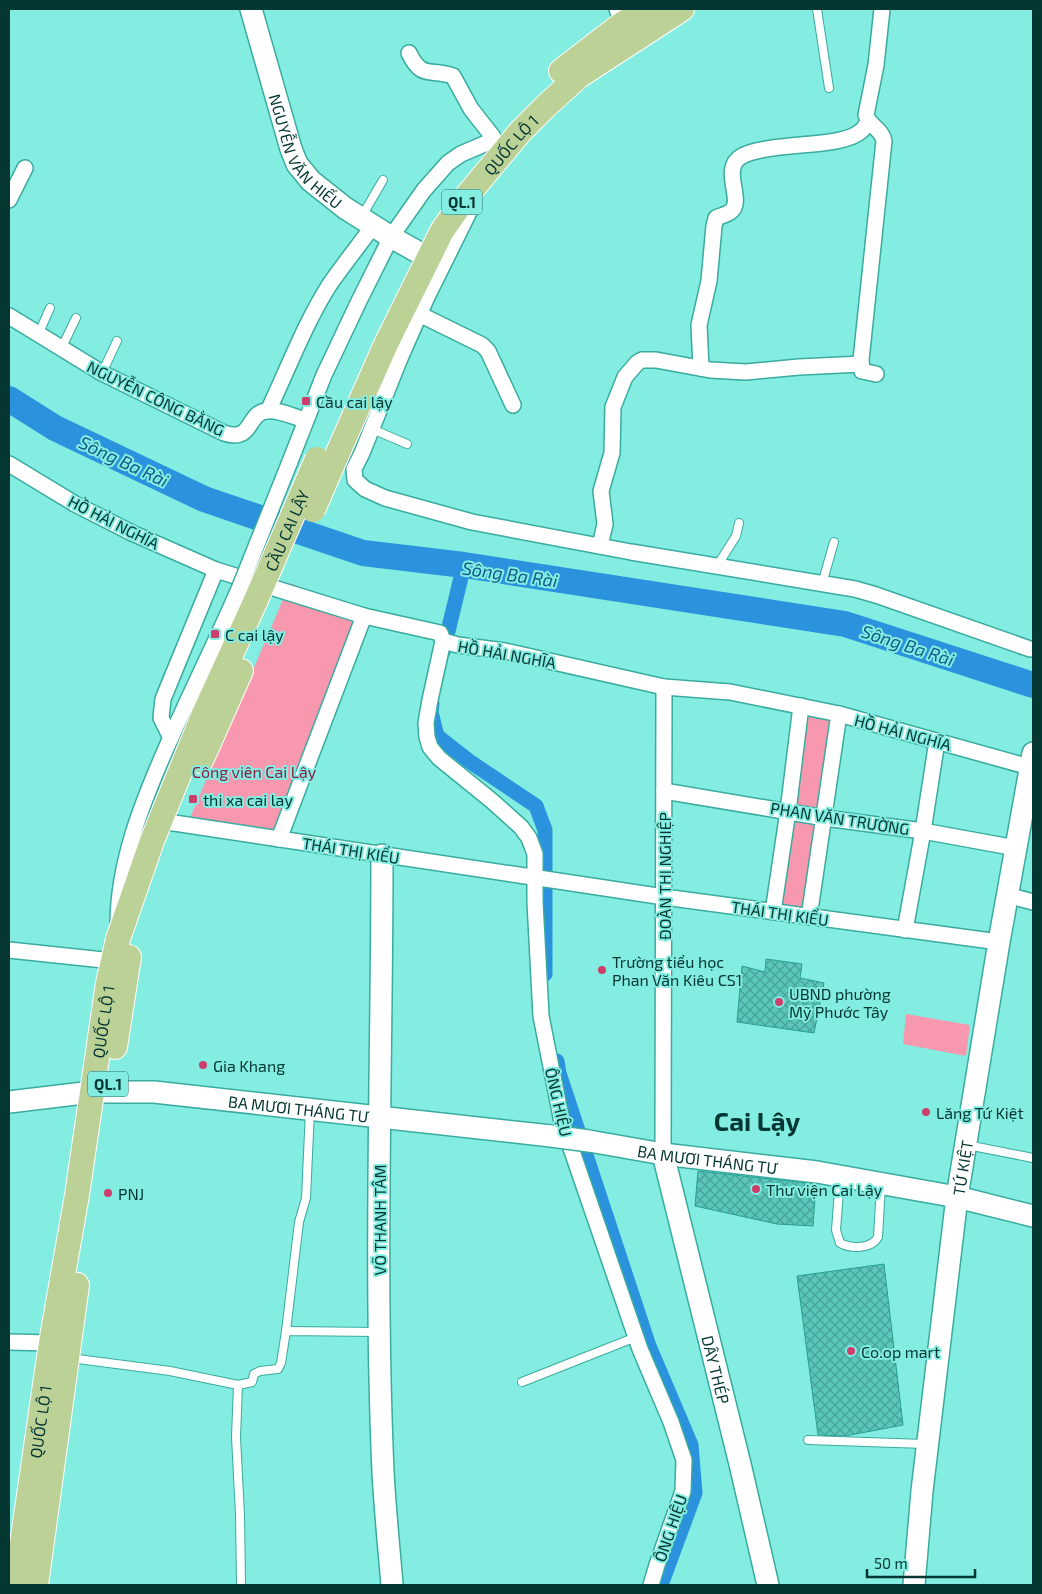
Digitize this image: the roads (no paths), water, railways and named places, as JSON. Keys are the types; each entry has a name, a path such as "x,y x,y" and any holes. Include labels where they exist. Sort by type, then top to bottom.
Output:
{"main road":[{"name":"QUỐC LỘ 1","path":"324,462 416,251 457,187 531,98 619,16 647,9"},
{"name":"QUỐC LỘ 1","path":"324,462 386,344 442,231 465,198 493,146 546,106 579,76 682,9"},
{"name":"CẦU CAI LẬY","path":"255,599 324,462"},
{"name":"QUỐC LỘ 1","path":"99,1092 137,924 166,849 168,822 203,716 255,599"},
{"name":"QUỐC LỘ 1","path":"16,1585 59,1350 80,1256 99,1092 108,983 115,950 152,840 168,822"},
{"name":"QUỐC LỘ 1","path":"36,1585 59,1350"}],"street":[{"name":"NGUYỄN VĂN HIẾU","path":"251,9 291,150 297,164 311,181 345,208 416,251"},
{"path":"876,374 862,371 861,364 884,141 883,136 868,122 866,110 876,65 882,9"},
{"path":"409,53 415,65 421,70 454,76 470,109 493,146 460,228 419,314 354,469 355,480 364,489 385,498 472,522 600,546 855,589 1032,649"},
{"path":"701,368 699,325 709,281 714,226 716,218 730,212 734,208 732,168 734,163 746,154 772,148 845,139 860,132 868,122"},
{"name":"CẦU CAI LẬY","path":"255,599 289,464 305,420 359,301 391,237 424,190 448,163 461,154 493,146"},
{"path":"9,200 25,168"},
{"path":"305,420 268,411 306,329 367,222"},
{"path":"419,314 482,346 488,351 513,405"},
{"name":"NGUYỄN CÔNG BẰNG","path":"9,316 102,373 231,435 240,435 259,414 268,411"},
{"path":"600,546 604,524 601,492 612,453 613,407 625,377 632,367 642,360 664,361 701,368 746,372 861,364"},
{"name":"HỒ HẢI NGHĨA","path":"9,464 75,504 132,534 216,570 364,616 440,633 443,641 458,645 505,651 664,688 730,692 801,706 1032,763"},
{"path":"171,738 161,718 163,699 216,570"},
{"path":"9,950 115,950 119,898 128,854 148,790 171,738 255,599"},
{"path":"279,839 364,616"},
{"name":"ÔNG HIỆU","path":"443,641 426,723 427,737 430,747 439,758 521,827 529,838 535,854 538,879 541,1016 562,1122 636,1337 671,1422 684,1460 683,1491 651,1585"},
{"name":"ĐOÀN THỊ NGHIỆP","path":"663,1154 664,688"},
{"path":"773,912 801,706"},
{"path":"809,917 839,714"},
{"path":"905,930 937,741"},
{"name":"TỨ KIỆT","path":"914,1585 919,1513 957,1197 1007,894 1032,763"},
{"name":"PHAN VĂN TRƯỜNG","path":"664,791 824,818 923,831 1016,848"},
{"name":"THÁI THỊ KIỂU","path":"168,822 538,879 999,942"},
{"name":"VÕ THANH TÂM","path":"382,855 378,1188 383,1473 392,1585"},
{"path":"1007,894 1033,902"},
{"name":"BA MƯƠI THÁNG TƯ","path":"9,1102 99,1092 138,1091 184,1094 310,1108 551,1136 663,1154 840,1176 957,1197 1033,1216"},
{"name":"DÂY THÉP","path":"663,1154 768,1585"},
{"path":"9,1342 59,1350"}],"lane":[{"path":"817,9 829,88"},
{"path":"367,222 383,180"},
{"path":"38,335 50,308"},
{"path":"61,348 76,318"},
{"path":"102,373 117,342"},
{"path":"372,429 408,444"},
{"path":"717,566 736,536 739,523"},
{"path":"822,584 834,542"},
{"path":"59,1350 238,1385 252,1382 254,1374 260,1371 278,1369 281,1363 286,1331 299,1222 306,1198 310,1108"},
{"path":"966,1145 1033,1158"},
{"path":"840,1176 836,1230 840,1243 846,1246 869,1246 875,1243 878,1237 881,1183"},
{"path":"286,1331 380,1332"},
{"path":"522,1382 636,1337"},
{"path":"238,1385 236,1437 241,1585"},
{"path":"808,1440 928,1444"}],"waterway":[{"name":"Sông Ba Rài","path":"9,399 55,428 204,499 363,553 464,565 845,624 1033,685"},
{"path":"443,652 464,565"},
{"path":"432,703 431,712 437,736 469,761 536,806 545,830 545,974"},
{"path":"557,1061 559,1073 649,1346 691,1445 695,1493 661,1585"}],"place":[{"name":"Cầu cai lậy","path":"306,401"},
{"name":"C cai lậy","path":"215,634"},
{"name":"thi xa cai lay","path":"193,799"},
{"name":"Trường tiểu học Phan Văn Kiêu CS1","path":"602,970"},
{"name":"UBND phường Mỹ Phước Tây","path":"779,1002"},
{"name":"Gia Khang","path":"203,1065"},
{"name":"Lăng Tứ Kiệt","path":"926,1112"},
{"name":"Thư viện Cai Lậy","path":"756,1189"},
{"name":"PNJ","path":"108,1193"},
{"name":"Co.op mart","path":"851,1351"}],"district":[{"name":"Cai Lậy","path":"757,1120"}],"park label":[{"name":"Công viên Cai Lậy","path":"254,771"}]}
